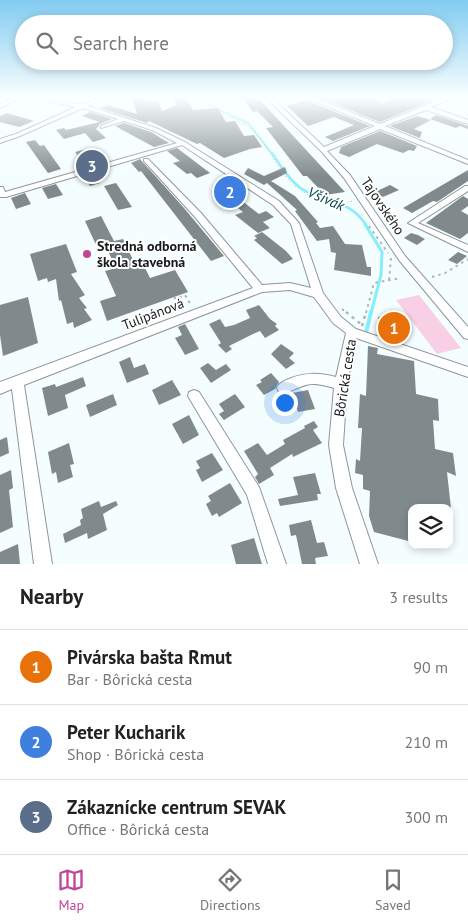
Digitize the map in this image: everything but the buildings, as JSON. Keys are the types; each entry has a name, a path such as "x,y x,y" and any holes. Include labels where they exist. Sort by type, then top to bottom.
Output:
{"street":[{"path":"0,141 42,124"},
{"path":"103,127 110,124"},
{"name":"Bôrická cesta","path":"140,124 183,143 262,193 284,210 295,223 318,294 337,320 361,333 341,384 336,445 344,488 369,564"},
{"name":"Tajovského","path":"291,124 318,148 360,194 402,258 468,336"},
{"path":"375,124 468,162"},
{"path":"318,148 388,124"},
{"path":"0,189 3,195 145,157 183,143"},
{"path":"145,157 198,215 260,289"},
{"path":"412,222 468,188"},
{"path":"412,222 468,249"},
{"name":"Tulipánová","path":"0,388 260,289 278,285 291,286 318,294"},
{"path":"361,333 468,372"},
{"path":"283,388 298,379 316,377 341,384"},
{"path":"17,382 43,564"},
{"path":"194,396 254,492 277,564"}],"path":[{"path":"235,125 242,124"},
{"path":"245,124 255,132 298,190 308,195 345,206 354,200"},
{"path":"366,220 376,238"},
{"path":"394,234 412,222"},
{"path":"389,280 391,258"},
{"path":"432,277 445,273 468,259"},
{"path":"361,333 374,283 401,278"},
{"path":"174,297 176,299 186,295 192,306"},
{"path":"336,304 361,333"}],"shaded area":[{"path":"419,295 461,348 437,354 396,300"}],"waterway":[{"name":"Všivák","path":"249,124 273,155"},
{"name":"Všivák","path":"272,153 298,186 310,193 352,210 366,225"},
{"name":"Všivák","path":"365,224 382,252 381,275 371,313"},
{"name":"Všivák","path":"366,333 371,312"}],"place":[{"name":"Zákaznícke centrum SEVAK","path":"92,166"},
{"name":"Peter Kucharik","path":"230,192"},
{"name":"Stredná odborná škola stavebná","path":"87,254"},
{"name":"Pivárska bašta Rmut","path":"394,328"}]}
